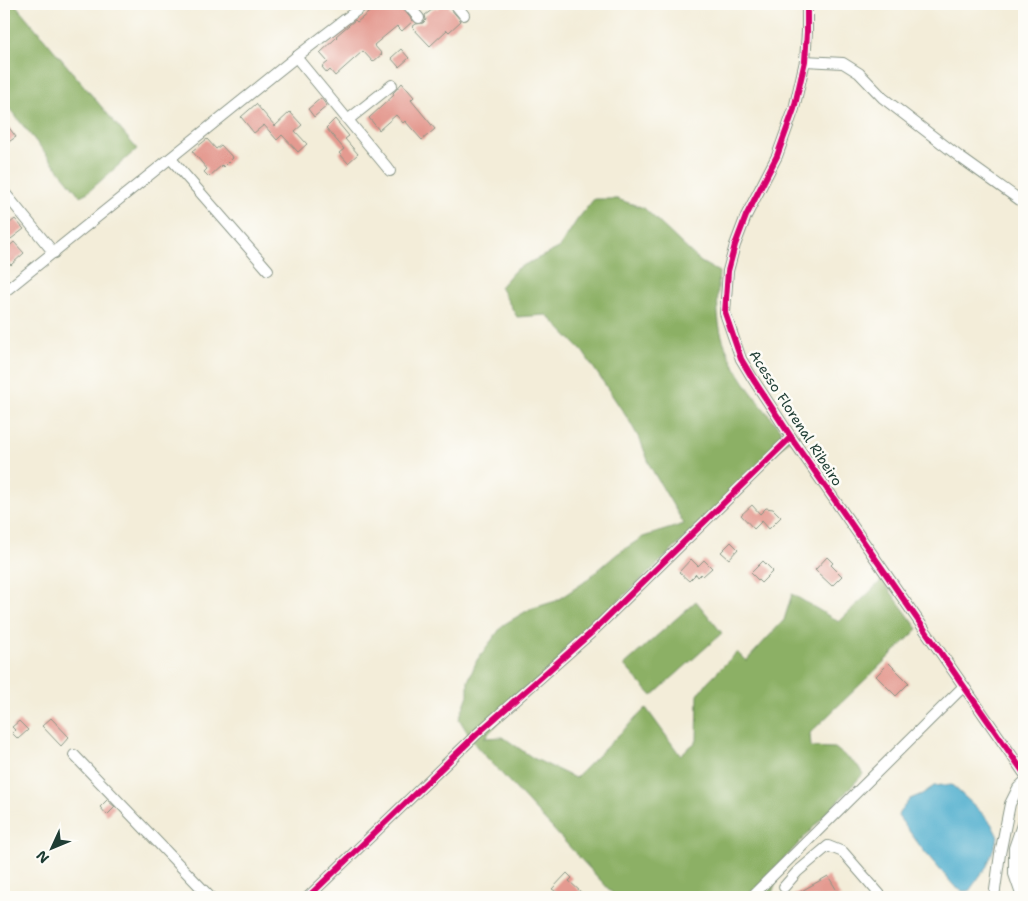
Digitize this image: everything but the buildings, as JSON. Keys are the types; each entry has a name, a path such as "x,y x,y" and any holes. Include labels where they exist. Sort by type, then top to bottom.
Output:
{"street":[{"path":"4,292 296,57 365,4"},
{"path":"407,4 420,18"},
{"path":"455,4 464,15"},
{"name":"Acesso Florenal Ribeiro","path":"807,4 805,61 794,109 777,156 746,216 735,244 728,271 726,314 741,359 791,437 1024,772"},
{"path":"296,57 390,171"},
{"path":"805,61 843,63 858,73 891,104 961,158 1024,203"},
{"path":"349,120 392,85"},
{"path":"171,159 268,270"},
{"path":"4,192 54,252"},
{"path":"308,897 477,734 592,633 791,437"},
{"path":"751,897 964,686"},
{"path":"74,754 210,897"},
{"path":"994,897 1010,804 1018,788 1024,782"},
{"path":"1022,897 1014,874 1014,848 1024,819"},
{"path":"784,887 797,872 828,846 843,852 882,897"}],"green space":[{"path":"4,4 15,4 137,149 88,192 80,196 4,102"},
{"path":"594,199 617,199 644,208 701,262 719,272 718,314 726,349 744,382 789,440 590,628 484,738 503,737 533,758 575,778 646,708 680,755 697,741 698,695 708,681 737,652 746,661 784,620 792,594 839,622 882,580 918,629 810,733 811,747 835,748 858,766 863,774 773,871 775,884 771,897 616,897 476,746 459,719 468,695 468,681 477,660 503,625 530,609 556,601 583,583 617,554 643,537 684,524 651,468 641,442 630,422 583,352 547,315 517,317 500,287 516,269 559,248 577,220"},
{"path":"696,601 722,633 652,696 624,665"}],"water":[{"path":"952,785 977,808 991,823 998,837 987,866 969,891 962,891 955,887 923,850 898,816 910,799 934,786"}],"cycle path":[{"path":"807,4 805,61 794,109 777,156 746,216 735,245 728,271 725,313 741,359 753,379 791,437 1024,773"},
{"path":"308,897 477,734 591,633 791,437"}]}
